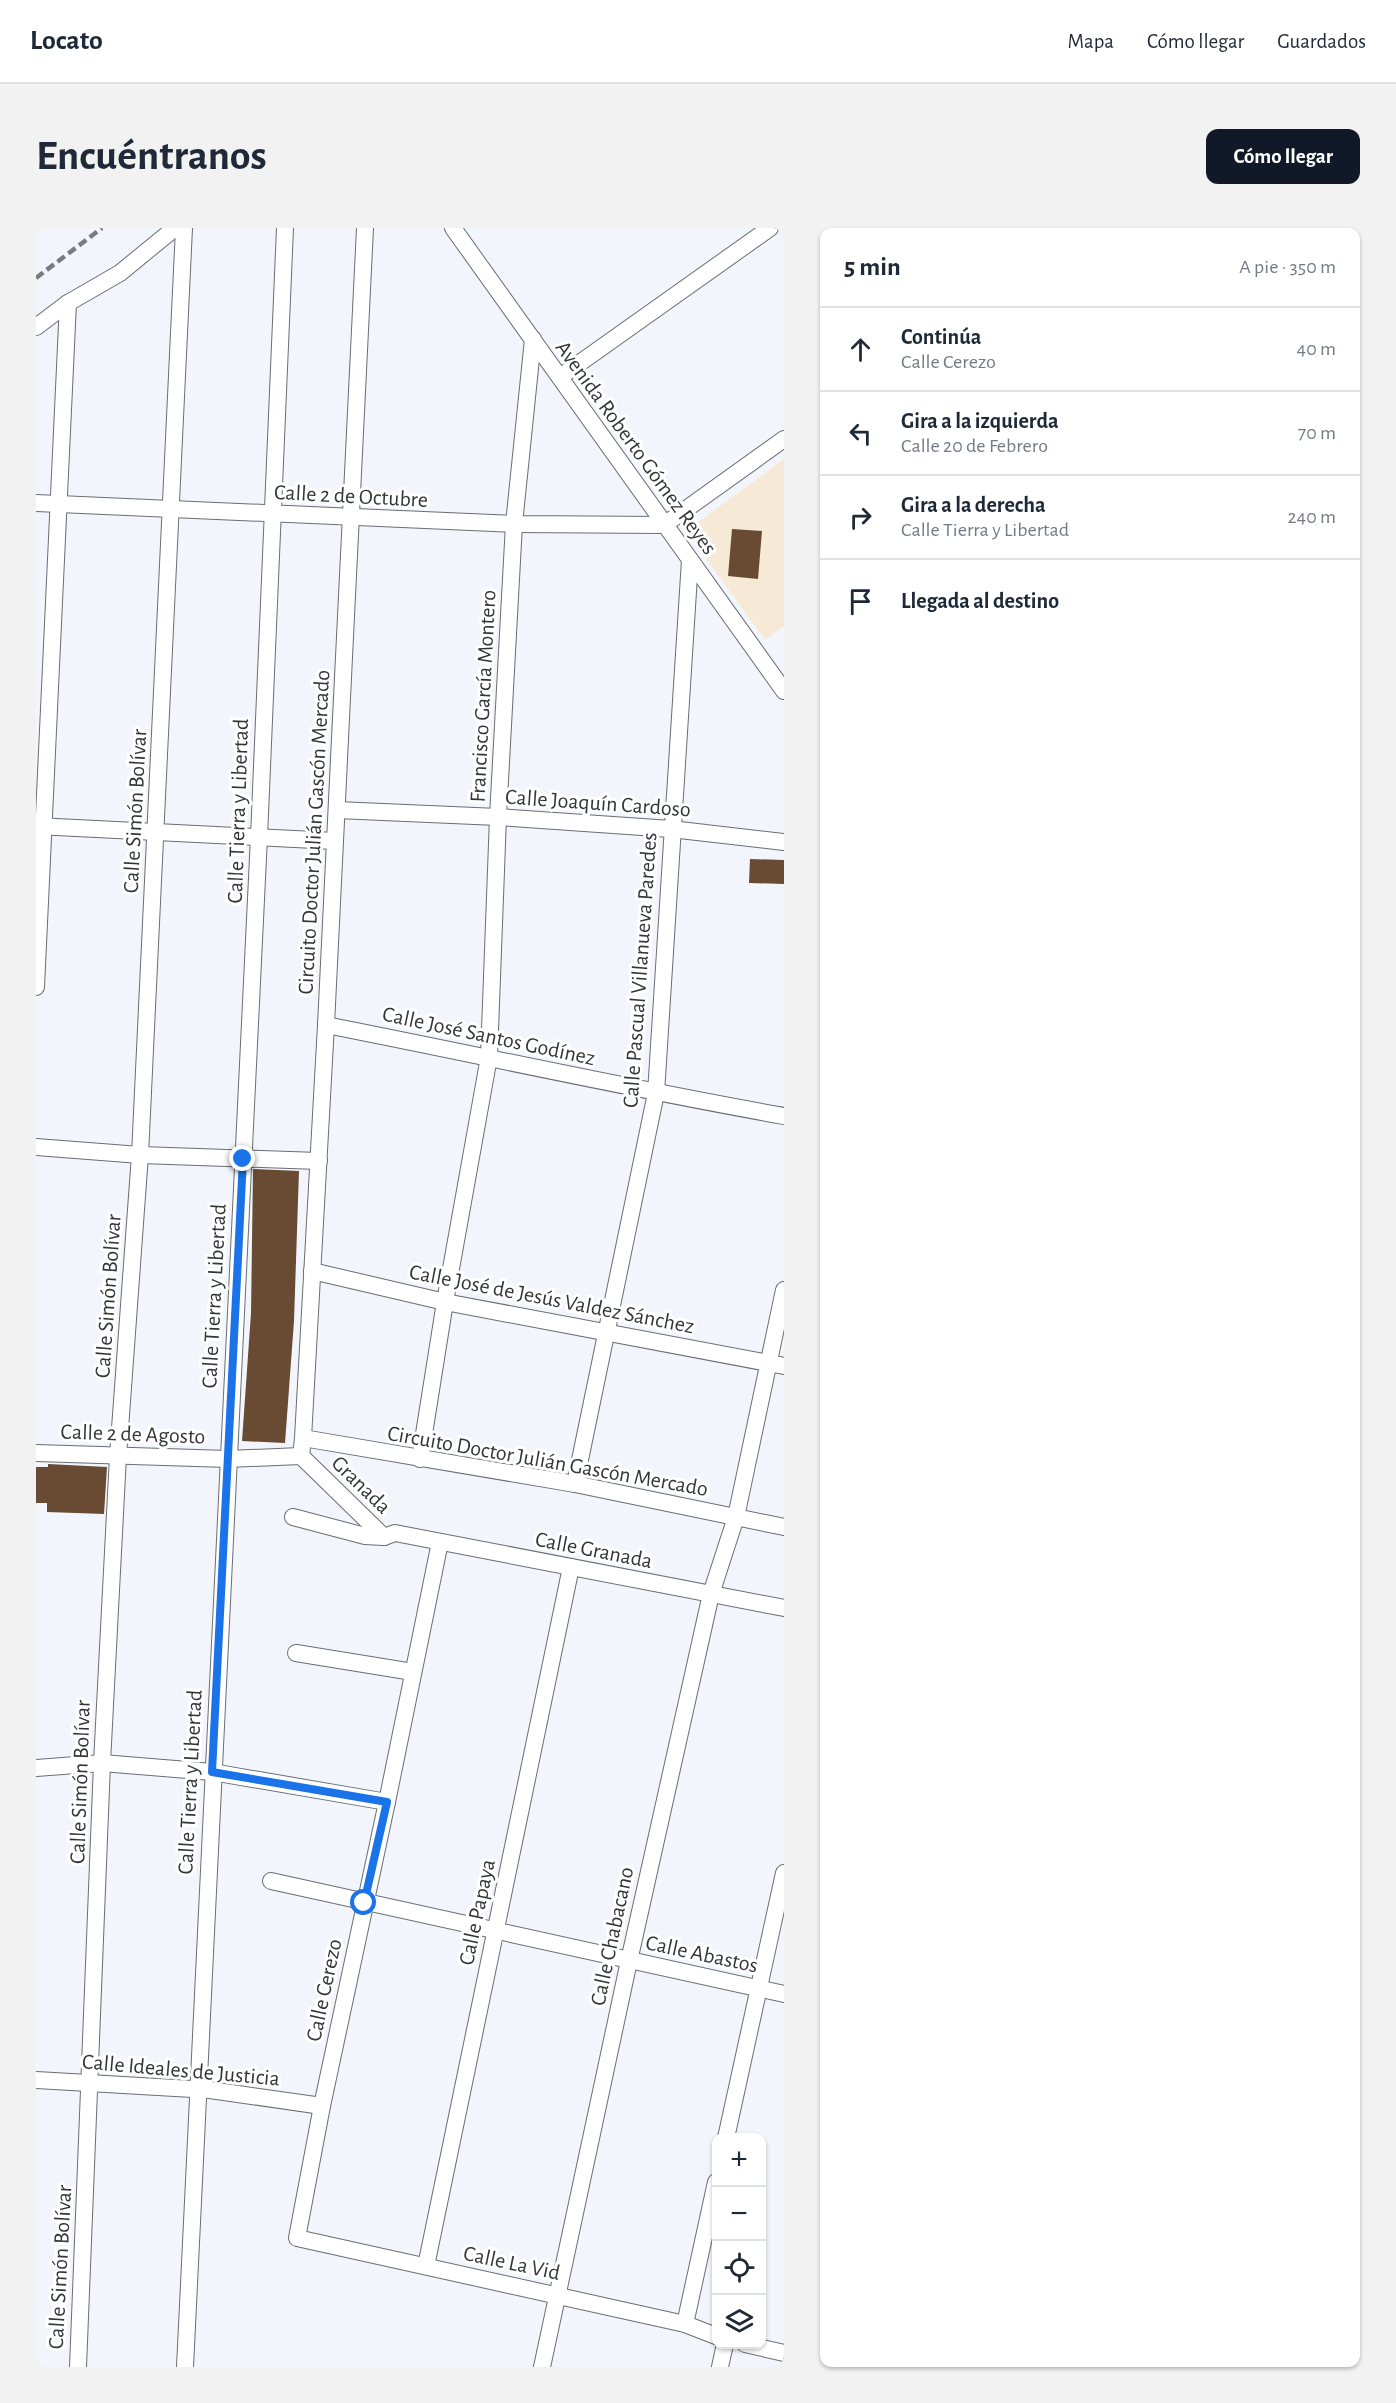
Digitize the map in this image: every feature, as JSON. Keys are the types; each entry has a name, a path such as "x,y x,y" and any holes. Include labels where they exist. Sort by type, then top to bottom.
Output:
{"street":[{"path":"36,327 68,303 120,273 175,228"},
{"name":"Calle Simón Bolívar","path":"78,2367 102,1763 118,1456 140,1155 184,228"},
{"name":"Calle Tierra y Libertad","path":"185,2367 259,837 285,228"},
{"name":"Circuito Doctor Julián Gascón Mercado","path":"301,1456 327,1025 365,228"},
{"path":"560,377 770,228"},
{"name":"Avenida Roberto Gómez Reyes","path":"462,231 533,339 784,691"},
{"path":"36,987 40,826 68,303"},
{"name":"Francisco García Montero","path":"420,1459 489,1057 498,817 514,524 533,339"},
{"path":"664,525 784,439"},
{"name":"Calle 2 de Octubre","path":"36,502 514,524 664,525"},
{"name":"Calle Pascual Villanueva Paredes","path":"575,1484 656,1094 671,829 690,560"},
{"name":"Calle Joaquín Cardoso","path":"337,810 498,817 671,829 784,842"},
{"path":"40,826 335,841"},
{"name":"Calle José Santos Godínez","path":"327,1025 489,1057 656,1094 784,1116"},
{"path":"36,1146 140,1155 319,1161"},
{"name":"Calle José de Jesús Valdez Sánchez","path":"312,1271 446,1302 776,1365"},
{"name":"Calle Chabacano","path":"542,2367 629,1960 711,1594 736,1517 776,1365 784,1290"},
{"name":"Circuito Doctor Julián Gascón Mercado","path":"303,1438 575,1484 784,1527"},
{"name":"Calle 2 de Agosto","path":"36,1453 228,1459 301,1456"},
{"name":"Granada","path":"301,1456 389,1535"},
{"name":"Calle Granada","path":"293,1517 365,1536 389,1535 440,1542 784,1608"},
{"name":"Calle Cerezo","path":"297,2238 322,2106 440,1542"},
{"name":"Calle Papaya","path":"426,2266 571,1567"},
{"path":"296,1653 413,1672"},
{"path":"36,1768 102,1763 212,1772 387,1802"},
{"path":"727,2133 784,1873"},
{"name":"Calle Abastos","path":"271,1881 784,1994"},
{"name":"Calle Ideales de Justicia","path":"36,2079 197,2089 322,2106"},
{"path":"685,2324 716,2187"},
{"name":"Calle La Vid","path":"297,2238 685,2324 712,2334"},
{"path":"720,2367 723,2349"},
{"path":"766,2349 784,2353"}],"shaded area":[{"path":"784,459 784,626 765,640 686,531"}],"building":[{"path":"732,529 762,531 758,579 728,576"},
{"path":"750,859 784,860 784,884 749,883"},
{"path":"253,1169 299,1171 294,1321 285,1443 242,1441 251,1313"},
{"path":"48,1464 107,1467 104,1514 47,1512 47,1503 36,1503 36,1467 48,1467"}],"railway":[{"path":"36,278 102,228"}],"route":[{"path":"243,1159 212,1772 387,1802 364,1903"}]}
